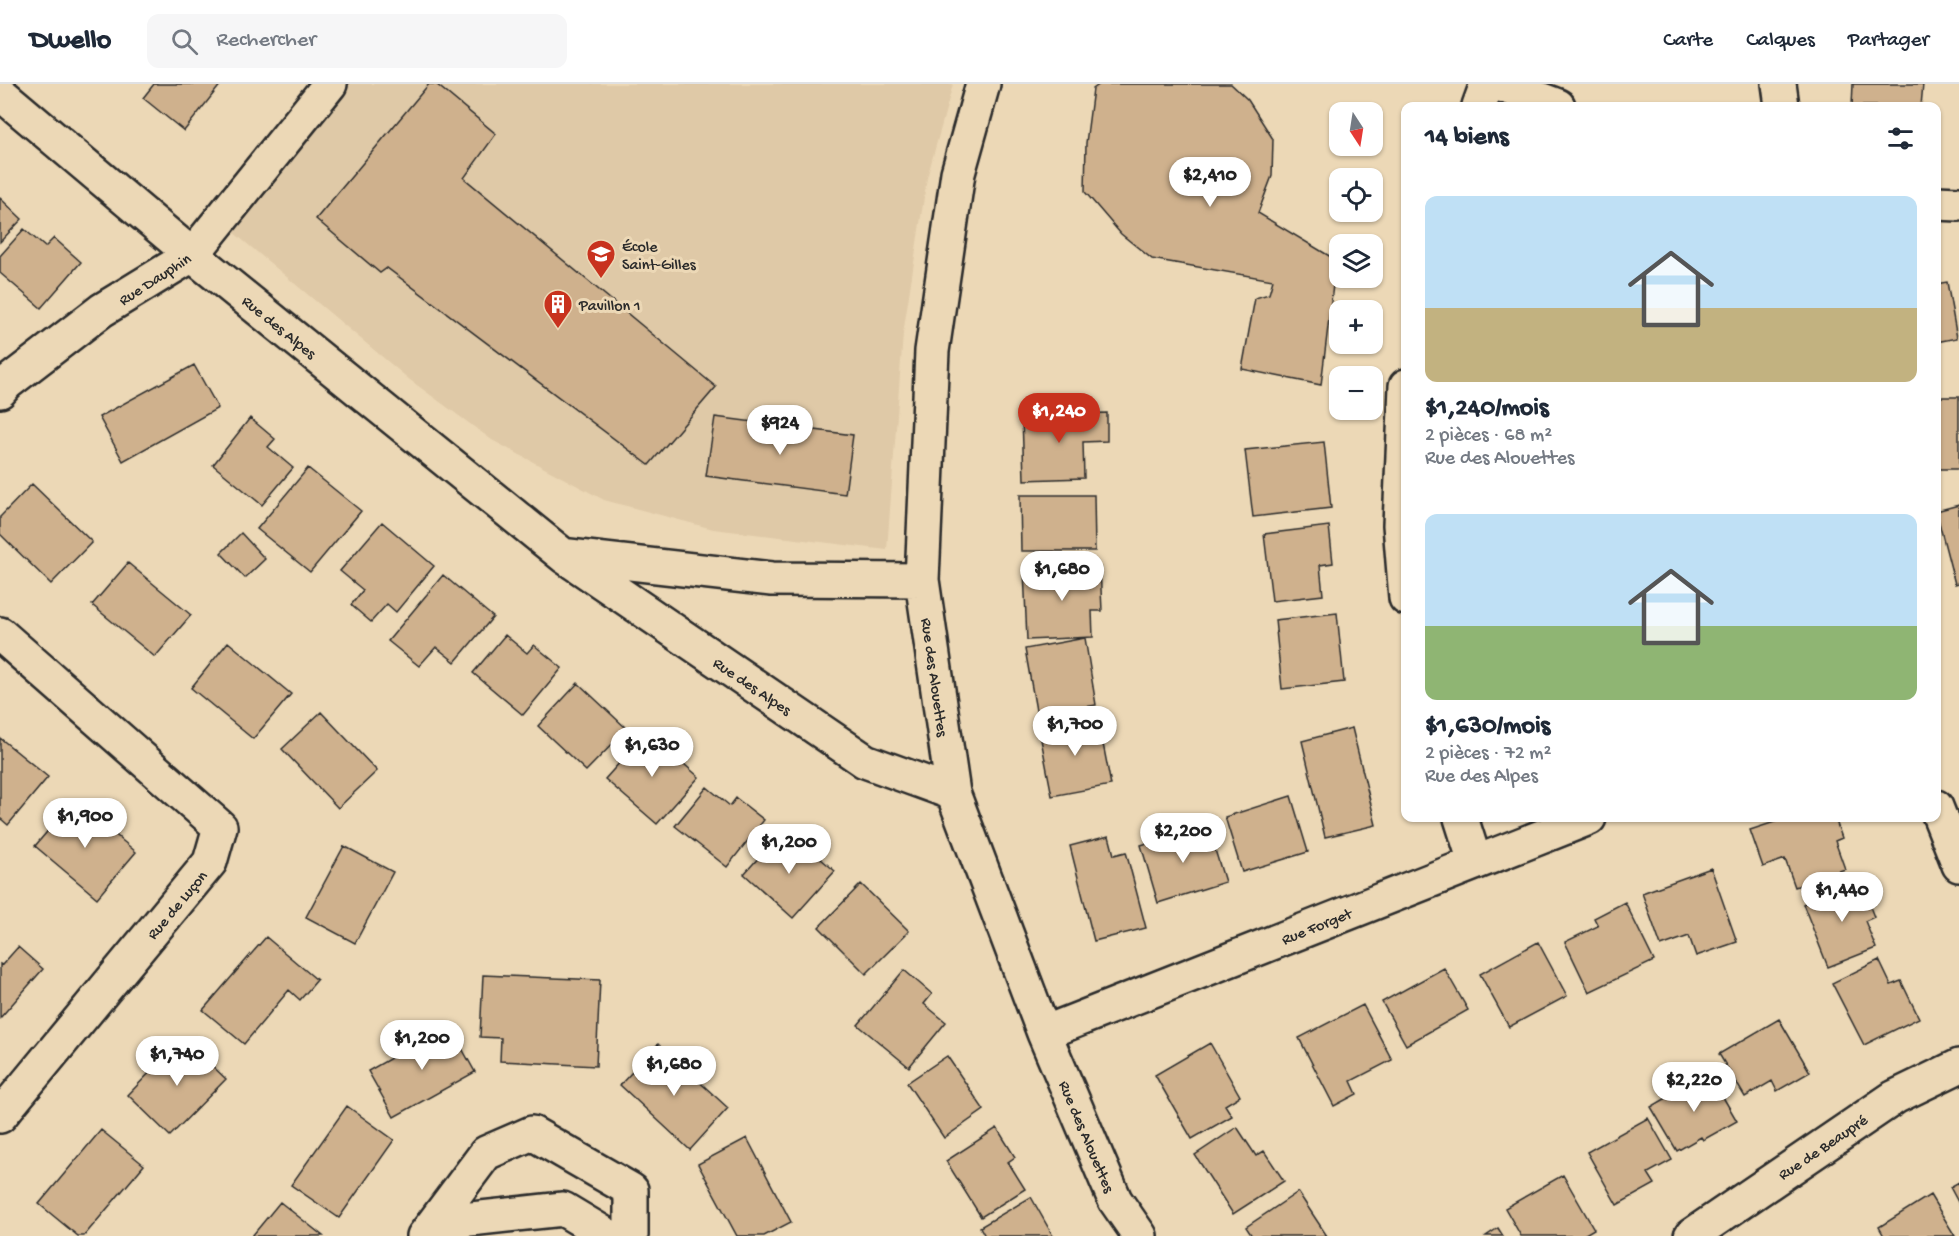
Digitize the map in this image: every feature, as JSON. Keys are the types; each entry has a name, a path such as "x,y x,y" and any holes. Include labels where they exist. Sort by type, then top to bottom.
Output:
{"street":[{"name":"Rue Dauphin","path":"0,392 7,383 102,310 192,255 330,84"},
{"name":"Rue des Alouettes","path":"983,84 958,173 932,351 922,580 953,793 1044,1033 1115,1200 1140,1236"},
{"path":"1480,102 1487,84"},
{"path":"1499,84 1547,102"},
{"path":"1779,84 1781,102"},
{"name":"Rue des Alpes","path":"0,93 192,255 564,556 865,761 953,793"},
{"path":"1941,203 1959,204"},
{"path":"1401,502 1401,537"},
{"path":"564,556 772,579 922,580"},
{"name":"Rue de Luçon","path":"0,634 220,827 210,862 0,1116"},
{"path":"1941,820 1959,865"},
{"path":"1462,822 1475,862"},
{"name":"Rue Forget","path":"1044,1033 1578,822"},
{"name":"Rue de Beaupré","path":"1691,1236 1895,1097 1959,1065"},
{"path":"429,1230 486,1153 532,1133 631,1190 631,1236"},
{"path":"429,1230 563,1209 608,1236"}],"shaded area":[{"name":"École Saint-Gilles","path":"348,84 953,84 927,178 903,334 887,550 713,529 604,500 492,440 410,380 227,227"}],"building":[{"path":"154,84 221,84 184,131 143,98"},
{"name":"Pavillon 1","path":"429,84 436,84 496,134 464,178 716,387 649,465 387,268 380,273 316,219"},
{"path":"1100,84 1231,84 1248,100 1273,139 1272,176 1258,213 1329,256 1329,288 1333,288 1331,300 1329,300 1321,385 1242,369 1255,298 1269,294 1273,280 1152,259 1121,234 1085,192 1086,143 1093,89"},
{"path":"1853,84 1923,84 1921,102 1852,102"},
{"path":"0,198 22,219 0,242"},
{"path":"24,229 45,247 54,238 81,262 41,308 0,273 0,256"},
{"path":"1947,282 1957,338 1941,341 1941,283"},
{"path":"194,365 218,408 123,461 99,417"},
{"path":"1941,397 1959,397 1959,469 1941,469"},
{"path":"1107,413 1107,441 1083,442 1084,478 1024,480 1022,416"},
{"path":"715,417 853,435 845,494 706,476"},
{"path":"250,418 275,439 268,447 293,468 262,505 213,465"},
{"path":"1324,442 1331,508 1253,517 1245,450"},
{"path":"308,468 361,511 310,572 257,529"},
{"path":"32,484 92,542 51,584 0,534 0,517"},
{"path":"1020,495 1094,495 1095,551 1021,551"},
{"path":"1959,505 1959,583 1955,584 1941,530 1941,510"},
{"path":"382,522 434,566 396,612 387,604 371,622 351,605 363,590 340,571"},
{"path":"1329,526 1333,563 1320,565 1323,595 1272,601 1264,534"},
{"path":"241,533 265,559 245,578 221,553"},
{"path":"128,563 191,615 155,657 92,605"},
{"path":"1100,567 1102,611 1092,611 1093,637 1027,640 1024,570"},
{"path":"443,575 493,617 455,662 436,647 419,666 388,641"},
{"path":"1337,613 1344,682 1282,689 1275,620"},
{"path":"505,635 527,653 534,645 562,668 523,715 473,673"},
{"path":"1085,638 1096,705 1037,716 1025,649"},
{"path":"228,642 291,694 253,739 191,688"},
{"path":"578,683 627,729 586,771 538,726"},
{"path":"321,712 377,771 338,808 282,749"},
{"path":"1098,718 1111,785 1052,796 1039,729"},
{"path":"1352,728 1376,825 1325,837 1302,741"},
{"path":"647,732 699,777 657,824 605,779"},
{"path":"0,738 48,777 8,825 0,818"},
{"path":"707,787 730,806 736,798 764,820 727,867 675,826"},
{"path":"1291,796 1308,852 1242,872 1225,817"},
{"path":"74,800 136,852 97,898 35,846"},
{"path":"1775,822 1836,822 1842,838 1835,841 1845,869 1795,887 1785,859 1763,867 1750,830"},
{"path":"1207,824 1225,882 1158,903 1141,845"},
{"path":"778,836 798,855 806,846 835,871 793,918 744,874"},
{"path":"1109,836 1114,855 1126,852 1146,928 1094,941 1070,846"},
{"path":"344,846 393,872 355,943 306,917"},
{"path":"1711,868 1737,942 1696,956 1689,936 1661,946 1642,893"},
{"path":"1860,881 1874,917 1865,921 1876,948 1828,967 1803,904"},
{"path":"861,884 909,931 866,974 819,927"},
{"path":"1625,902 1654,961 1589,992 1565,942 1598,926 1594,918"},
{"path":"266,937 317,980 300,1000 289,990 244,1044 203,1010"},
{"path":"1538,942 1567,996 1509,1027 1480,974"},
{"path":"18,947 43,969 0,1018 0,964 2,965"},
{"path":"1879,960 1891,985 1901,981 1919,1018 1864,1045 1832,983"},
{"path":"1444,968 1468,1010 1406,1045 1382,1002"},
{"path":"904,970 932,994 924,1004 946,1022 909,1067 858,1025"},
{"path":"483,975 600,980 596,1066 500,1061 501,1038 480,1037"},
{"path":"1363,1005 1392,1060 1351,1081 1357,1094 1334,1106 1299,1038"},
{"path":"1779,1019 1810,1072 1777,1091 1772,1081 1745,1097 1719,1054"},
{"path":"449,1025 475,1072 394,1117 368,1071"},
{"path":"183,1038 226,1079 170,1136 128,1095"},
{"path":"1210,1043 1240,1096 1225,1105 1232,1116 1192,1139 1155,1075"},
{"path":"658,1044 728,1108 690,1150 620,1085"},
{"path":"947,1056 984,1110 944,1138 907,1083"},
{"path":"1709,1073 1737,1121 1677,1151 1651,1107"},
{"path":"347,1106 394,1140 339,1218 291,1185"},
{"path":"1648,1118 1672,1160 1648,1173 1655,1184 1617,1205 1587,1152"},
{"path":"1237,1127 1256,1156 1264,1151 1284,1181 1233,1214 1195,1155"},
{"path":"997,1128 1015,1157 1008,1162 1025,1189 981,1217 946,1161"},
{"path":"101,1130 144,1165 84,1236 78,1236 39,1204"},
{"path":"747,1138 791,1222 764,1236 737,1236 698,1164"},
{"path":"1563,1175 1594,1229 1582,1236 1521,1236 1505,1208"},
{"path":"1959,1182 1959,1204 1950,1187"},
{"path":"1298,1192 1327,1236 1252,1236 1246,1227"},
{"path":"1930,1195 1955,1236 1884,1236 1879,1227"},
{"path":"1031,1197 1053,1236 985,1236 980,1227"},
{"path":"280,1202 323,1236 252,1236"},
{"path":"1498,1228 1503,1236 1486,1236"}],"place":[{"name":"École Saint-Gilles","path":"601,280"},
{"name":"Pavillon 1","path":"558,330"}]}
